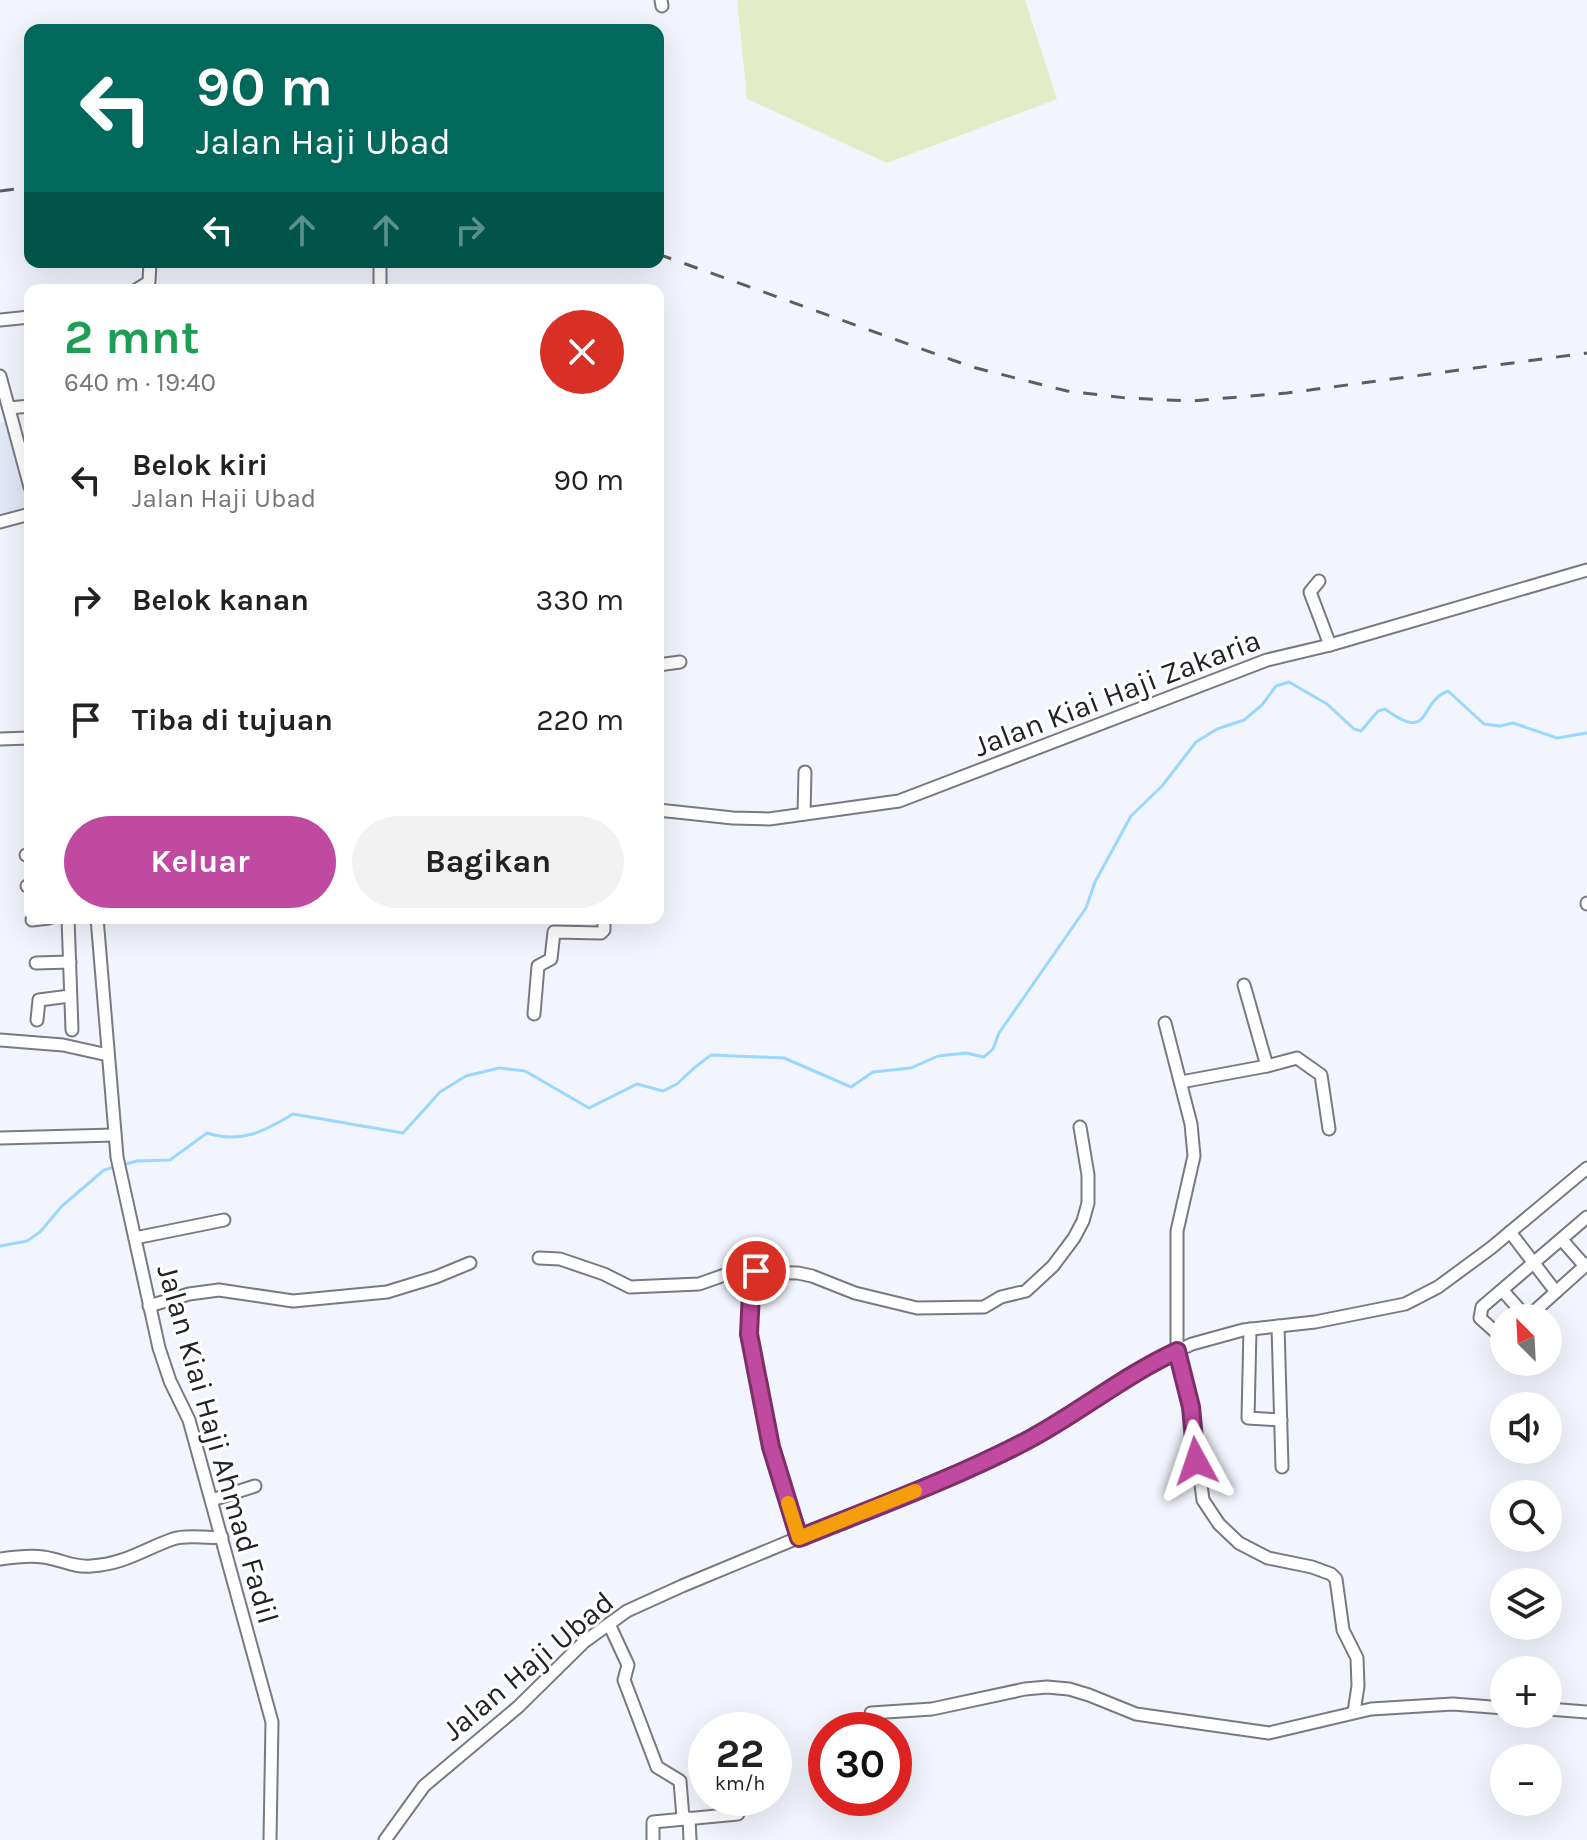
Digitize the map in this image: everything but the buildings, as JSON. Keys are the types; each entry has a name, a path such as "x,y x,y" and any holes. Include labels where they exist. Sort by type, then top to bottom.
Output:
{"street":[{"path":"0,320 24,318"},
{"path":"0,376 24,464"},
{"path":"9,408 24,407"},
{"path":"0,522 24,516"},
{"name":"Jalan Kiai Haji Zakaria","path":"664,811 769,819 899,801 1243,668 1587,570"},
{"path":"1319,581 1310,592 1330,645"},
{"path":"664,664 680,662"},
{"path":"0,739 24,738"},
{"path":"804,814 805,772"},
{"path":"68,924 72,1030"},
{"name":"Jalan Kiai Haji Ahmad Fadil","path":"97,924 117,1157 163,1359 189,1420 272,1722 270,1840"},
{"path":"534,1014 538,966 551,959 554,932 601,933 604,924"},
{"path":"36,963 70,962"},
{"path":"1244,985 1267,1066"},
{"path":"37,1020 39,1000 70,996"},
{"path":"1165,1023 1191,1124 1194,1156 1177,1231 1177,1351 1191,1407 1196,1461 1206,1508 1239,1543 1268,1558 1312,1567 1334,1576 1339,1587 1338,1608 1343,1630 1357,1658 1358,1686 1354,1712"},
{"path":"0,1040 63,1045 108,1055"},
{"path":"1181,1082 1297,1058 1321,1075 1329,1129"},
{"path":"539,1258 560,1259 604,1274 630,1287 699,1284 733,1272 806,1274 855,1293 933,1310 984,1307 1001,1297 1026,1291 1053,1266 1074,1238 1088,1203 1088,1175 1080,1127"},
{"path":"0,1138 115,1135"},
{"name":"Jalan Haji Ubad","path":"385,1840 424,1786 518,1707 584,1642 627,1611 1004,1452 1070,1415 1142,1367 1177,1351 1250,1329 1315,1322 1405,1304 1438,1287 1587,1168"},
{"path":"1490,1328 1480,1318 1482,1307 1587,1217"},
{"path":"135,1238 224,1220"},
{"path":"1510,1232 1556,1292"},
{"path":"1543,1304 1586,1265 1562,1240"},
{"path":"149,1306 189,1294 219,1290 293,1301 387,1292 470,1263"},
{"path":"752,1271 749,1334 771,1447 799,1538"},
{"path":"1503,1291 1515,1304"},
{"path":"1278,1326 1282,1467"},
{"path":"1250,1329 1248,1418 1250,1421 1281,1420"},
{"path":"212,1500 255,1486"},
{"path":"0,1559 45,1557 89,1567 138,1556 172,1539 222,1537"},
{"path":"609,1624 628,1665 624,1680 657,1767 680,1781 690,1840"},
{"path":"886,1712 932,1709 1047,1687 1089,1695 1136,1714 1269,1733 1338,1719 1354,1712 1453,1704 1490,1707"},
{"path":"1562,1710 1587,1712"},
{"path":"653,1840 653,1822 712,1816"}],"shaded area":[{"path":"8,421 24,481 24,519 0,524 0,423"}],"green space":[{"path":"737,0 1025,0 1057,99 887,163 747,99"}],"waterway":[{"path":"122,1165 137,1161 170,1160 207,1133 231,1137 252,1134 293,1114 403,1133 440,1092 466,1076 499,1068 525,1071 589,1108 637,1084 663,1091 677,1084 711,1055 784,1058 851,1087 873,1072 911,1068 938,1056 966,1053 984,1057 993,1049 999,1033 1086,908 1095,882 1131,816 1162,786 1196,742 1217,729 1244,720 1262,705 1276,686 1289,682 1327,704 1354,729 1361,731 1378,711 1385,709 1400,719 1418,722 1432,703 1448,691 1484,724 1500,726 1513,723 1557,738 1587,733"},
{"path":"0,1246 27,1241 104,1170 115,1167"}],"railway":[{"path":"0,191 24,188"},
{"path":"664,256 972,367 1067,391 1126,398 1191,401 1287,393 1587,353"}],"slow traffic":[{"path":"788,1503 799,1538 915,1491"}],"route":[{"path":"756,1271 752,1271 749,1334 771,1447 799,1538 901,1497 1031,1438 1142,1367 1177,1351 1191,1407 1196,1461"}]}
